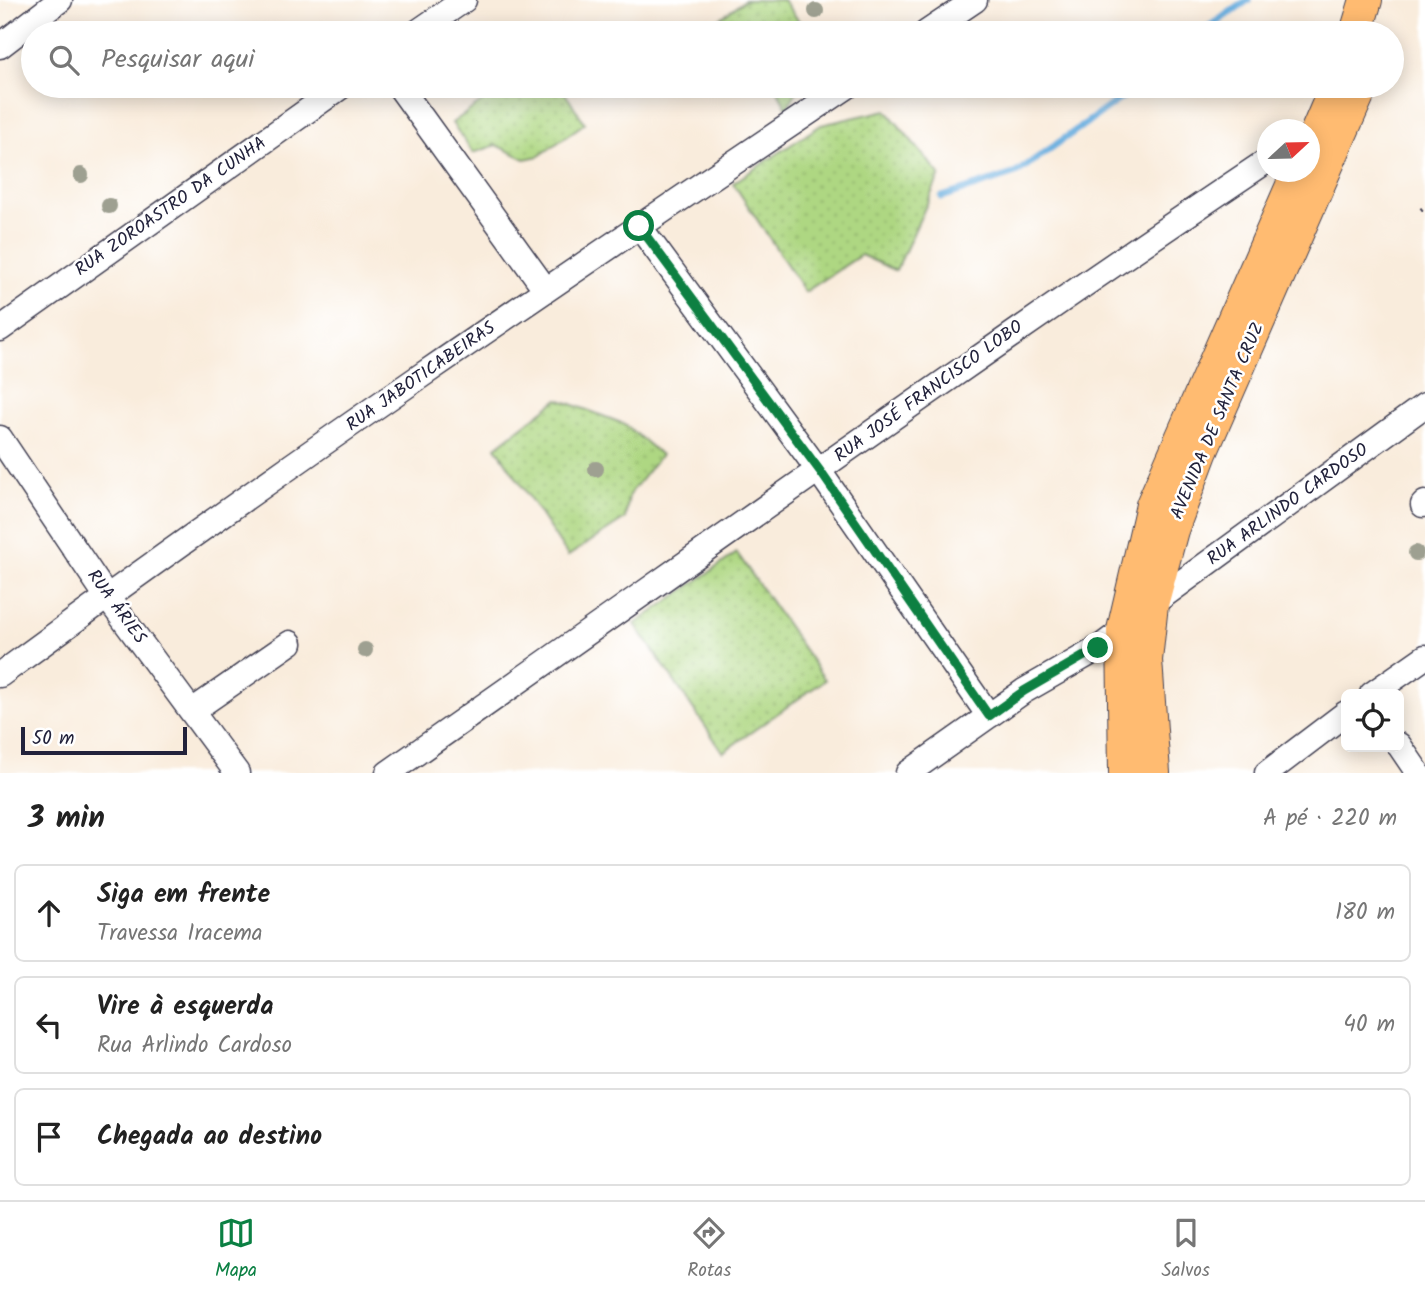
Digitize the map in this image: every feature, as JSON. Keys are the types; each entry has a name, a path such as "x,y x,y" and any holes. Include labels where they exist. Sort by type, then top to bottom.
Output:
{"main road":[{"path":"1360,21 1366,0"},
{"path":"1382,21 1388,0"},
{"path":"1320,120 1330,98"},
{"name":"AVENIDA DE SANTA CRUZ","path":"1154,773 1146,660 1152,604 1172,530 1201,453 1357,98"},
{"name":"AVENIDA DE SANTA CRUZ","path":"1125,773 1123,630 1152,505 1294,182"}],"street":[{"path":"33,21 60,0"},
{"path":"433,21 464,0"},
{"path":"944,21 975,0"},
{"path":"0,46 21,30"},
{"name":"RUA ZOROASTRO DA CUNHA","path":"0,329 325,98"},
{"path":"408,98 545,290"},
{"name":"RUA JABOTICABEIRAS","path":"0,675 545,290 830,98"},
{"name":"RUA JOSÉ FRANCISCO LOBO","path":"388,773 820,471 1023,324 1257,167"},
{"path":"639,226 820,471 989,716"},
{"name":"RUA ARLINDO CARDOSO","path":"1152,604 1425,405"},
{"name":"RUA ÁRIES","path":"0,438 107,597 237,773"},
{"path":"908,773 989,716 1123,630"},
{"path":"192,711 290,643"},
{"path":"1378,689 1425,657"},
{"path":"1267,773 1341,717"},
{"path":"1403,752 1418,773"}],"green space":[{"path":"745,0 783,0 799,21 717,21"},
{"path":"487,98 568,98 585,123 539,156 525,159 496,145 473,153 452,123"},
{"path":"782,98 793,98 787,108"},
{"path":"886,110 940,175 896,271 861,255 805,292 733,183 821,125"},
{"path":"558,399 624,424 661,455 629,495 625,519 568,556 496,447"},
{"path":"737,553 825,680 723,752 635,624"}],"waterway":[{"path":"1217,21 1248,0"},
{"path":"942,197 1016,173 1121,98"}],"route":[{"path":"639,226 820,471 989,716 1024,691 1098,648"}]}
